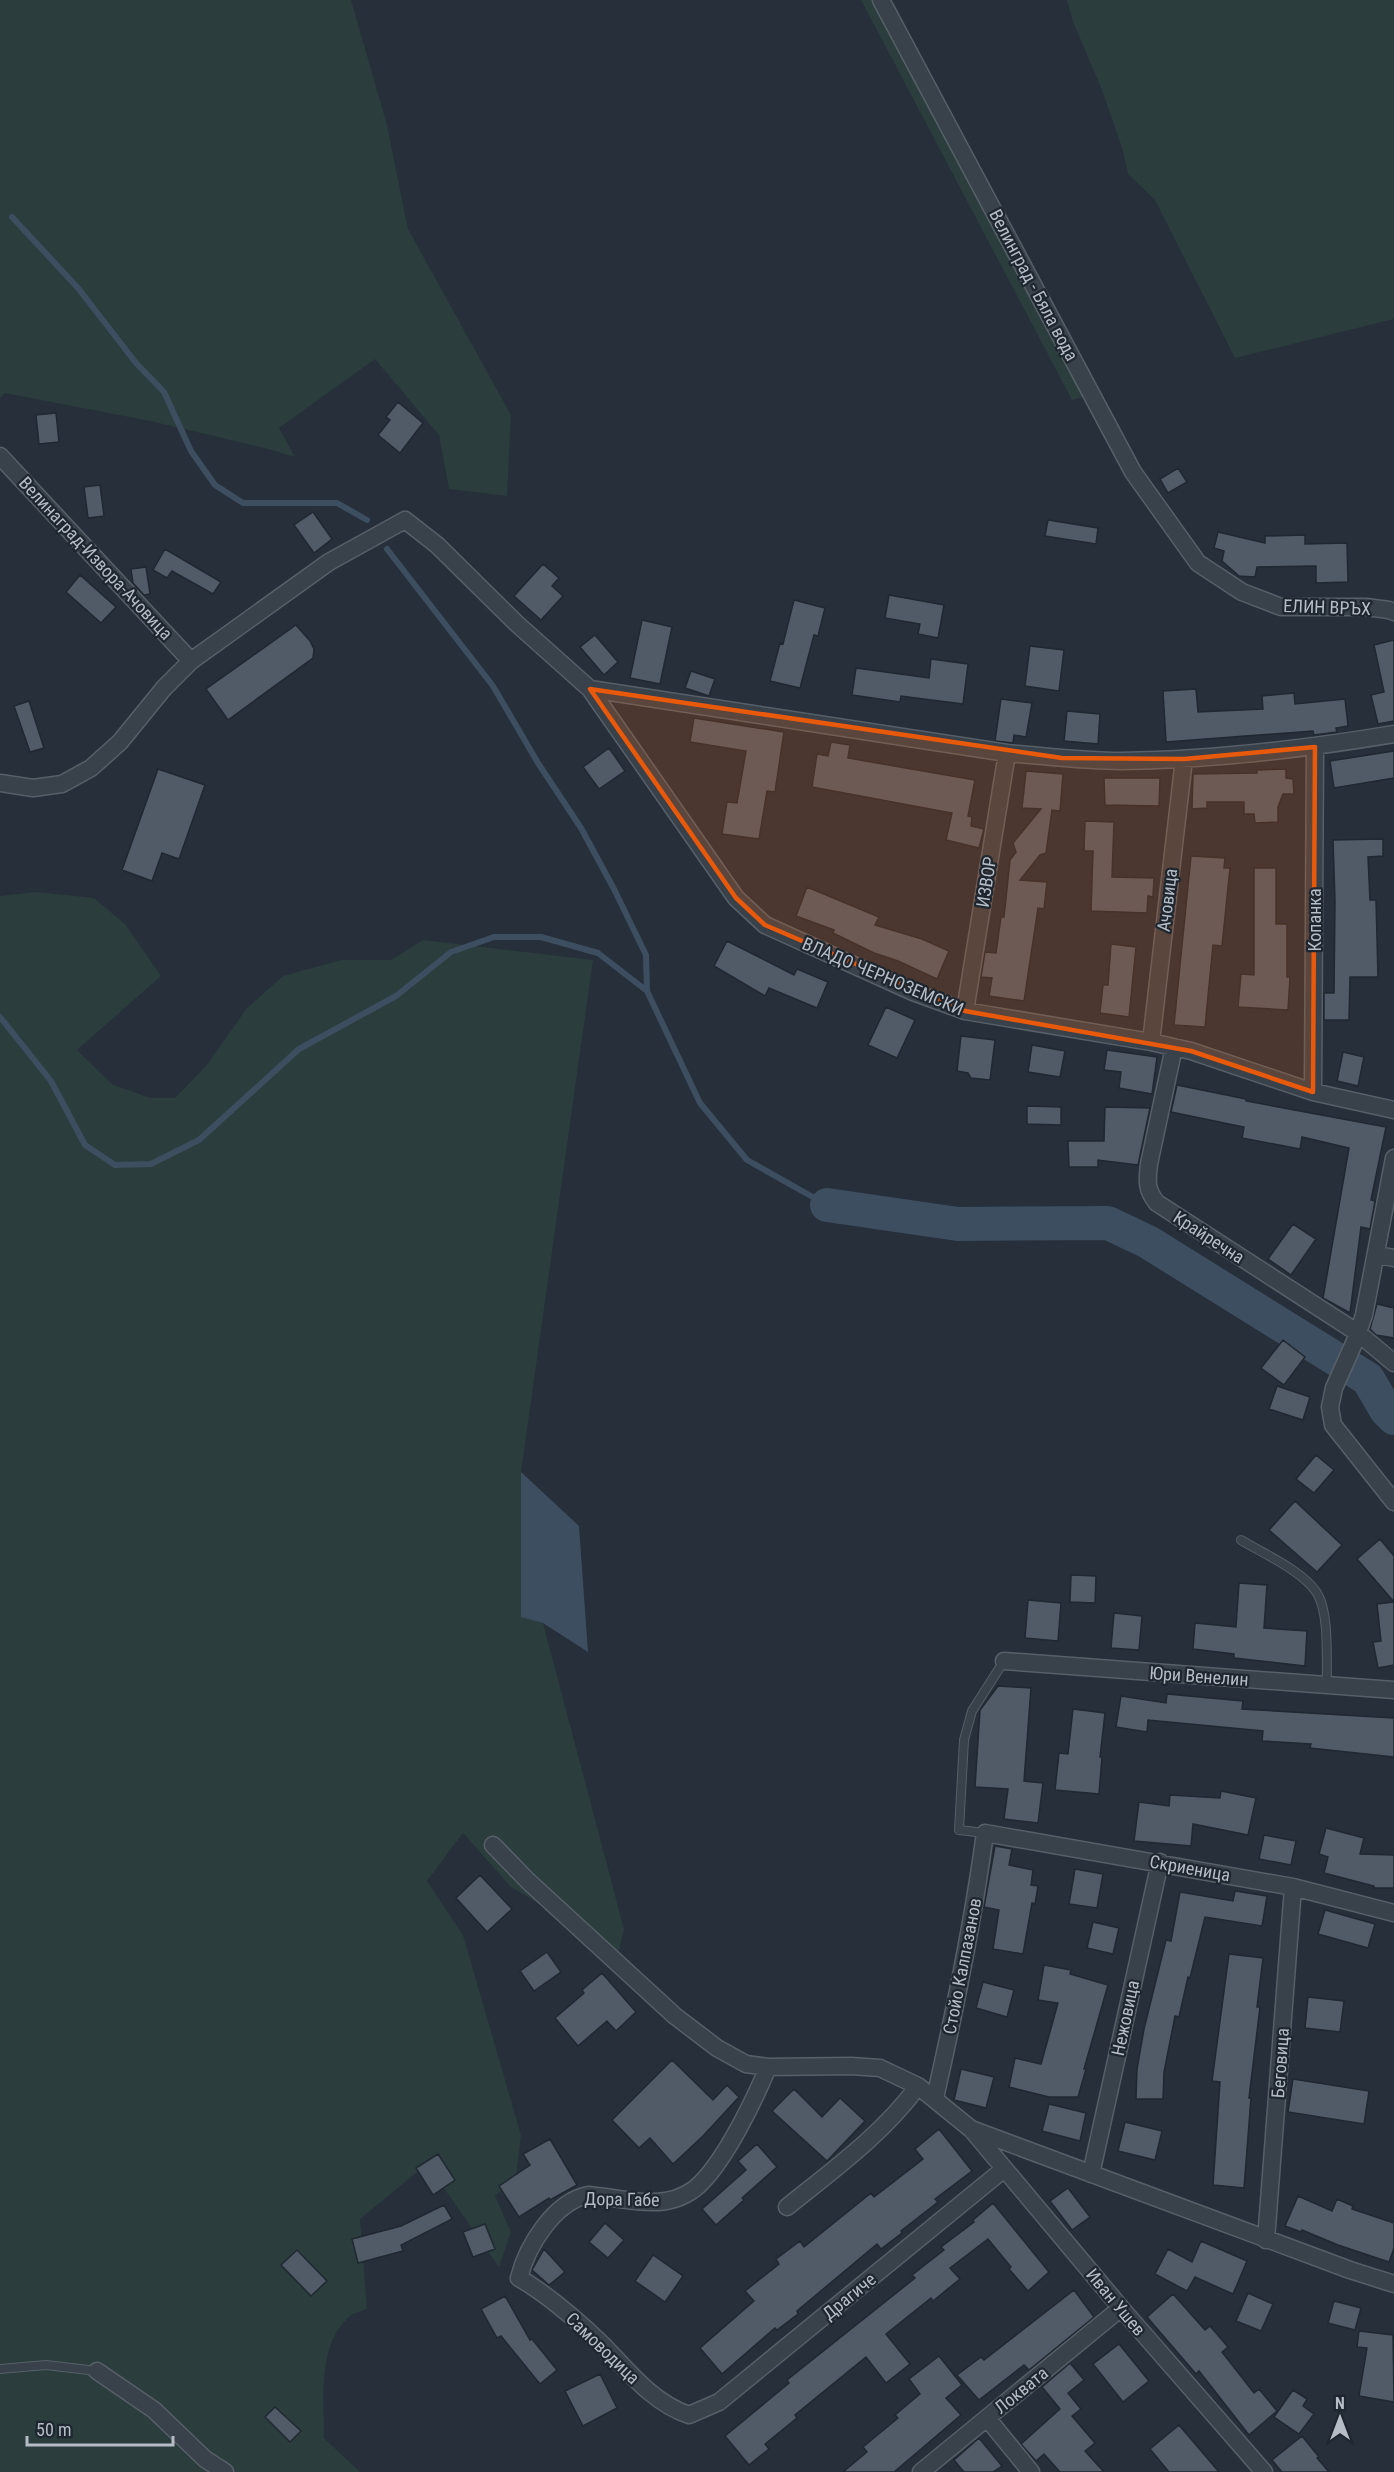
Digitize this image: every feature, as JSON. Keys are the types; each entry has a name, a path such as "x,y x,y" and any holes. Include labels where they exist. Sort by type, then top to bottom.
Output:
{"street":[{"name":"Велинград - Бяла вода","path":"881,0 1133,472 1198,563"},
{"name":"Велинаград-Извора-Ачовица","path":"0,456 191,661"},
{"name":"ВЛАДО ЧЕРНОЗЕМСКИ","path":"191,661 329,562 405,520 437,545 516,623 590,689 736,898 765,926 913,992 964,1011 1174,1047 1313,1092 1394,1110"},
{"name":"ЕЛИН ВРЪХ","path":"1198,563 1242,592 1281,607 1366,607 1394,612"},
{"path":"0,783 33,788 62,784 91,768 120,742 164,688 191,661"},
{"path":"590,689 1007,753 1119,761 1184,759 1316,747 1394,734"},
{"name":"Копанка","path":"1313,1092 1316,747"},
{"name":"ИЗВОР","path":"964,1011 1007,753"},
{"name":"Ачовица","path":"1151,1042 1184,759"},
{"name":"Крайречна","path":"1174,1047 1149,1164 1146,1181 1148,1192 1157,1203 1394,1363"},
{"path":"1394,1158 1377,1255 1356,1337 1334,1388 1330,1407 1333,1425 1394,1502"},
{"path":"1377,1255 1394,1258"},
{"name":"Юри Венелин","path":"1004,1661 1394,1690"},
{"name":"Скриеница","path":"985,1833 1293,1887 1394,1913"},
{"name":"Стойо Калпазанов","path":"935,2098 961,1980 985,1833"},
{"path":"493,1845 629,1976 675,2016 746,2064 768,2067 880,2068 918,2086 971,2129 1266,2240 1394,2284"},
{"name":"Нежовица","path":"1091,2174 1160,1862"},
{"name":"Беговица","path":"1266,2240 1293,1887"},
{"name":"Дора Габе","path":"519,2278 528,2251 566,2203 588,2195 665,2201 683,2196 701,2183 715,2165 754,2100 768,2067"},
{"path":"787,2207 884,2126 900,2110 918,2086"},
{"name":"Иван Ушев","path":"971,2129 1121,2308 1264,2472"},
{"name":"Драгиче","path":"689,2415 719,2402 1004,2169"},
{"name":"Самоводица","path":"519,2278 544,2292 656,2398 670,2409 689,2415"},
{"name":"Локвата","path":"921,2472 1121,2308"},
{"path":"97,2372 154,2410 205,2459 225,2472"},
{"path":"987,2418 1031,2472"}],"lane":[{"path":"1241,1540 1302,1577 1318,1594 1324,1615 1328,1686"},
{"path":"985,1833 959,1830 964,1740 972,1711 1004,1661"},
{"path":"0,2369 46,2365 97,2372"}],"highlighted area":[{"path":"590,689 1062,758 1184,759 1315,747 1313,1092 1191,1051 965,1011 765,925 736,898"}],"shaded area":[{"path":"0,0 351,0 387,125 408,229 511,415 507,496 449,489 439,435 375,359 279,428 295,457 150,421 5,393 0,398"},
{"path":"861,0 888,0 1097,393 1072,400"},
{"path":"1067,0 1394,0 1394,319 1235,358 1155,200 1128,174 1123,151 1102,90 1073,22"},
{"path":"36,892 94,898 125,924 161,976 77,1050 113,1085 151,1098 175,1098 206,1066 247,1008 283,976 341,960 391,960 423,940 593,960 521,1472 521,1616 543,1623 624,1929 615,1968 593,1935 511,1887 463,1833 427,1881 463,1935 521,2135 516,2177 495,2196 511,2232 499,2267 427,2164 360,2219 367,2309 350,2316 339,2328 332,2342 327,2357 323,2407 324,2438 360,2472 0,2472 0,896"}],"water":[{"path":"521,1472 579,1526 588,1652 543,1623 521,1617"}],"building":[{"path":"398,402 423,423 400,453 378,435 390,420 386,417"},
{"path":"56,413 59,442 39,444 36,415"},
{"path":"1178,468 1187,482 1168,493 1160,479"},
{"path":"100,485 104,516 88,518 84,487"},
{"path":"313,512 332,539 314,553 294,525"},
{"path":"1048,520 1098,528 1096,544 1045,536"},
{"path":"1218,532 1265,543 1265,536 1305,535 1305,544 1347,543 1348,582 1316,583 1316,566 1257,567 1255,577 1239,576 1222,561 1224,551 1214,548"},
{"path":"165,549 221,582 213,594 172,571 167,578 153,570"},
{"path":"543,564 559,578 552,586 563,596 541,620 514,596"},
{"path":"146,567 150,594 144,595 133,583 131,569"},
{"path":"80,575 116,607 101,623 66,592"},
{"path":"889,595 944,605 938,638 918,634 920,624 885,618"},
{"path":"794,600 825,608 818,636 814,635 800,688 770,681 780,643 783,644"},
{"path":"642,620 672,627 660,684 630,678"},
{"path":"296,625 310,641 314,649 313,658 228,720 206,689"},
{"path":"595,635 618,662 604,675 580,647"},
{"path":"1394,640 1394,721 1378,724 1371,695 1384,692 1374,645"},
{"path":"1030,646 1064,650 1059,691 1025,686"},
{"path":"931,659 968,664 963,704 901,696 900,702 852,695 856,668 929,678"},
{"path":"691,671 715,679 709,696 685,688"},
{"path":"1196,689 1198,712 1263,709 1262,696 1294,693 1295,704 1345,699 1348,726 1336,728 1337,732 1314,735 1313,731 1166,742 1163,691"},
{"path":"1001,699 1032,703 1026,737 1014,735 1013,743 995,741"},
{"path":"29,701 44,748 30,752 14,706"},
{"path":"1067,711 1100,714 1098,744 1064,741"},
{"path":"694,718 784,732 775,792 767,791 759,839 722,834 727,802 737,803 746,751 690,742"},
{"path":"831,742 850,745 848,758 975,780 968,816 972,817 971,826 984,829 979,848 946,840 952,813 812,787 817,754 828,756"},
{"path":"609,748 625,771 599,789 583,767"},
{"path":"1394,751 1394,778 1334,788 1330,761"},
{"path":"158,769 205,785 179,859 162,853 152,881 122,870"},
{"path":"1286,769 1286,778 1293,779 1294,794 1283,794 1278,807 1278,822 1255,823 1254,814 1244,814 1244,802 1207,802 1207,808 1192,809 1193,774 1257,773 1257,770"},
{"path":"1026,771 1063,774 1060,811 1052,810 1046,853 1040,855 1020,880 1047,882 1044,909 1038,908 1024,1001 989,996 992,978 981,977 985,952 996,953 1001,917 1004,917 1010,860 1016,852 1013,843 1041,809 1022,808"},
{"path":"1104,778 1160,778 1159,806 1105,805"},
{"path":"1085,821 1114,822 1112,877 1154,878 1153,897 1148,896 1147,913 1091,911 1093,851 1084,851"},
{"path":"1383,839 1383,856 1368,857 1370,900 1376,900 1378,977 1350,977 1349,1020 1324,1020 1324,993 1334,993 1333,840"},
{"path":"1191,856 1225,858 1224,868 1230,868 1222,946 1213,945 1205,1027 1174,1025"},
{"path":"1254,868 1276,868 1276,924 1287,924 1287,977 1290,977 1288,1010 1238,1007 1241,974 1254,975"},
{"path":"807,887 879,917 875,925 922,939 949,951 937,979 874,953 833,933 834,930 796,916"},
{"path":"727,941 794,975 797,969 828,982 817,1008 769,988 765,996 714,966"},
{"path":"1111,944 1136,947 1129,1017 1100,1013 1103,985 1108,985"},
{"path":"886,1007 915,1020 897,1058 868,1045"},
{"path":"961,1036 995,1040 990,1080 971,1078 968,1073 957,1071"},
{"path":"1032,1045 1065,1051 1060,1077 1028,1072"},
{"path":"1107,1050 1157,1057 1152,1094 1119,1088 1121,1072 1104,1070"},
{"path":"1343,1052 1364,1057 1358,1086 1337,1081"},
{"path":"1177,1085 1246,1099 1246,1101 1386,1127 1371,1200 1375,1201 1370,1229 1361,1227 1350,1313 1323,1298 1349,1148 1302,1137 1300,1149 1242,1138 1244,1127 1171,1112"},
{"path":"1027,1106 1061,1107 1061,1125 1027,1124"},
{"path":"1105,1107 1150,1108 1138,1165 1098,1160 1098,1167 1069,1167 1068,1141 1104,1141"},
{"path":"1293,1224 1316,1239 1291,1275 1268,1259"},
{"path":"1377,1304 1394,1308 1394,1338 1376,1335 1370,1329"},
{"path":"1283,1340 1305,1357 1284,1385 1261,1368"},
{"path":"1277,1386 1310,1397 1303,1420 1269,1409"},
{"path":"1316,1455 1334,1470 1314,1493 1296,1479"},
{"path":"1295,1501 1342,1545 1317,1572 1269,1530"},
{"path":"1380,1539 1394,1556 1394,1602 1357,1559"},
{"path":"1071,1575 1096,1576 1095,1603 1070,1602"},
{"path":"1239,1583 1267,1585 1264,1628 1307,1631 1305,1666 1234,1658 1234,1654 1193,1649 1195,1623 1236,1627"},
{"path":"1028,1600 1061,1603 1058,1641 1025,1638"},
{"path":"1394,1602 1394,1665 1378,1668 1373,1642 1381,1641 1377,1604"},
{"path":"1114,1613 1142,1616 1139,1650 1111,1648"},
{"path":"998,1686 1031,1688 1024,1781 1043,1783 1038,1823 1004,1819 1008,1789 975,1787 980,1710"},
{"path":"1167,1694 1243,1701 1242,1709 1394,1718 1394,1757 1310,1748 1311,1744 1262,1741 1263,1731 1148,1720 1147,1732 1116,1727 1121,1696 1166,1703"},
{"path":"1073,1709 1105,1713 1099,1794 1055,1790 1059,1753 1068,1754"},
{"path":"1221,1791 1256,1798 1248,1835 1193,1824 1191,1846 1134,1841 1139,1802 1169,1806 1170,1795 1220,1798"},
{"path":"1326,1828 1364,1838 1360,1854 1394,1855 1394,1888 1374,1888 1374,1886 1324,1873 1328,1857 1319,1854"},
{"path":"1264,1835 1296,1841 1291,1865 1259,1859"},
{"path":"995,1846 1012,1849 1009,1865 1033,1870 1031,1885 1038,1886 1035,1904 1032,1903 1023,1954 993,1949 999,1910 984,1907"},
{"path":"1075,1869 1103,1874 1097,1908 1069,1904"},
{"path":"480,1875 512,1909 487,1932 456,1898"},
{"path":"1235,1891 1267,1896 1262,1926 1205,1917 1179,2017 1175,2016 1164,2072 1163,2099 1136,2099 1137,2069 1144,2029 1166,1940 1171,1941 1180,1892 1233,1901"},
{"path":"1325,1910 1375,1924 1368,1948 1318,1934"},
{"path":"1093,1922 1119,1928 1113,1954 1087,1948"},
{"path":"547,1952 561,1972 534,1991 520,1971"},
{"path":"1229,1954 1263,1958 1257,2007 1260,2007 1249,2098 1251,2098 1244,2188 1213,2185 1220,2082 1212,2081"},
{"path":"1044,1965 1071,1970 1070,1974 1108,1985 1078,2097 1049,2097 1009,2087 1015,2058 1041,2064 1058,2003 1038,2000"},
{"path":"602,1973 636,2012 616,2031 607,2021 578,2046 555,2018 584,1993 582,1990"},
{"path":"983,1982 1014,1990 1007,2017 976,2008"},
{"path":"1308,1997 1344,2001 1340,2032 1305,2028"},
{"path":"672,2060 713,2100 727,2085 739,2097 673,2164 650,2138 639,2148 612,2120"},
{"path":"961,2069 994,2077 986,2108 954,2100"},
{"path":"1293,2079 1369,2091 1364,2124 1288,2112"},
{"path":"794,2089 822,2117 840,2098 865,2121 827,2161 772,2111"},
{"path":"1049,2104 1086,2113 1080,2141 1042,2131"},
{"path":"1125,2122 1162,2131 1155,2160 1118,2151"},
{"path":"939,2129 972,2171 935,2199 938,2202 901,2231 902,2233 881,2249 877,2244 797,2311 798,2314 777,2330 775,2328 722,2374 700,2348 754,2301 745,2291 779,2264 776,2259 800,2241 804,2247 871,2193 874,2197 923,2159 915,2149"},
{"path":"550,2139 577,2185 550,2200 549,2198 519,2217 499,2186 530,2165 523,2154"},
{"path":"757,2144 777,2167 716,2225 702,2209 746,2170 738,2161"},
{"path":"438,2154 455,2180 433,2195 416,2168"},
{"path":"1068,2188 1090,2217 1072,2230 1050,2201"},
{"path":"1298,2196 1332,2211 1337,2199 1353,2206 1352,2209 1394,2223 1394,2248 1389,2262 1285,2226"},
{"path":"993,2203 1049,2272 1028,2291 988,2239 950,2268 960,2279 933,2301 931,2298 886,2334 910,2364 886,2383 866,2357 795,2415 797,2418 765,2444 769,2449 749,2465 725,2436 789,2383 787,2380 915,2278 912,2275 944,2250 941,2247 974,2222 973,2220"},
{"path":"444,2205 452,2219 401,2245 403,2251 358,2263 352,2239 401,2226"},
{"path":"605,2223 624,2240 608,2258 589,2242"},
{"path":"485,2224 495,2249 473,2257 463,2232"},
{"path":"1201,2241 1247,2261 1233,2294 1195,2277 1187,2291 1155,2274 1168,2249 1192,2262"},
{"path":"544,2249 565,2272 549,2285 532,2270"},
{"path":"297,2250 327,2281 311,2296 281,2265"},
{"path":"653,2255 683,2276 665,2302 635,2281"},
{"path":"1074,2290 1094,2317 1029,2370 1024,2365 979,2400 957,2375 981,2357 984,2360"},
{"path":"1248,2293 1273,2304 1261,2331 1236,2321"},
{"path":"1173,2294 1205,2330 1210,2326 1228,2347 1222,2352 1254,2393 1259,2389 1277,2411 1249,2435 1199,2371 1196,2374 1147,2317"},
{"path":"505,2296 530,2340 532,2339 557,2370 540,2384 501,2336 497,2338 481,2309"},
{"path":"1334,2301 1361,2308 1355,2330 1328,2323"},
{"path":"1359,2331 1393,2335 1394,2402 1359,2396 1367,2348 1357,2347"},
{"path":"1119,2344 1149,2381 1123,2402 1093,2364"},
{"path":"939,2356 962,2385 946,2398 961,2415 894,2472 843,2472 867,2452 863,2447 898,2418 895,2415 920,2394 909,2379"},
{"path":"1070,2363 1084,2380 1068,2393 1081,2409 1072,2416 1095,2443 1085,2451 1104,2472 1060,2472 1044,2454 1036,2461 1021,2444 1060,2409 1042,2387"},
{"path":"600,2374 617,2408 583,2426 565,2391"},
{"path":"1293,2390 1307,2399 1303,2406 1314,2414 1299,2434 1274,2417"},
{"path":"275,2407 301,2431 290,2442 265,2417"},
{"path":"1179,2425 1219,2472 1169,2472 1150,2449"},
{"path":"1302,2436 1329,2472 1282,2472 1272,2460"},
{"path":"979,2438 1002,2466 993,2472 964,2472 954,2460"}],"waterway":[{"path":"12,217 78,288 136,363 164,392 191,451 215,485 243,503 337,503 367,520"},
{"path":"387,549 493,686 538,763 581,828 646,955 647,991"},
{"path":"0,1017 51,1081 85,1145 115,1165 151,1164 199,1140 299,1049 396,996 451,952 494,937 541,937 598,953 647,991 700,1103 747,1160 827,1205"},
{"path":"827,1205 958,1224 1108,1223 1148,1242 1368,1379 1386,1410 1394,1418"}]}
